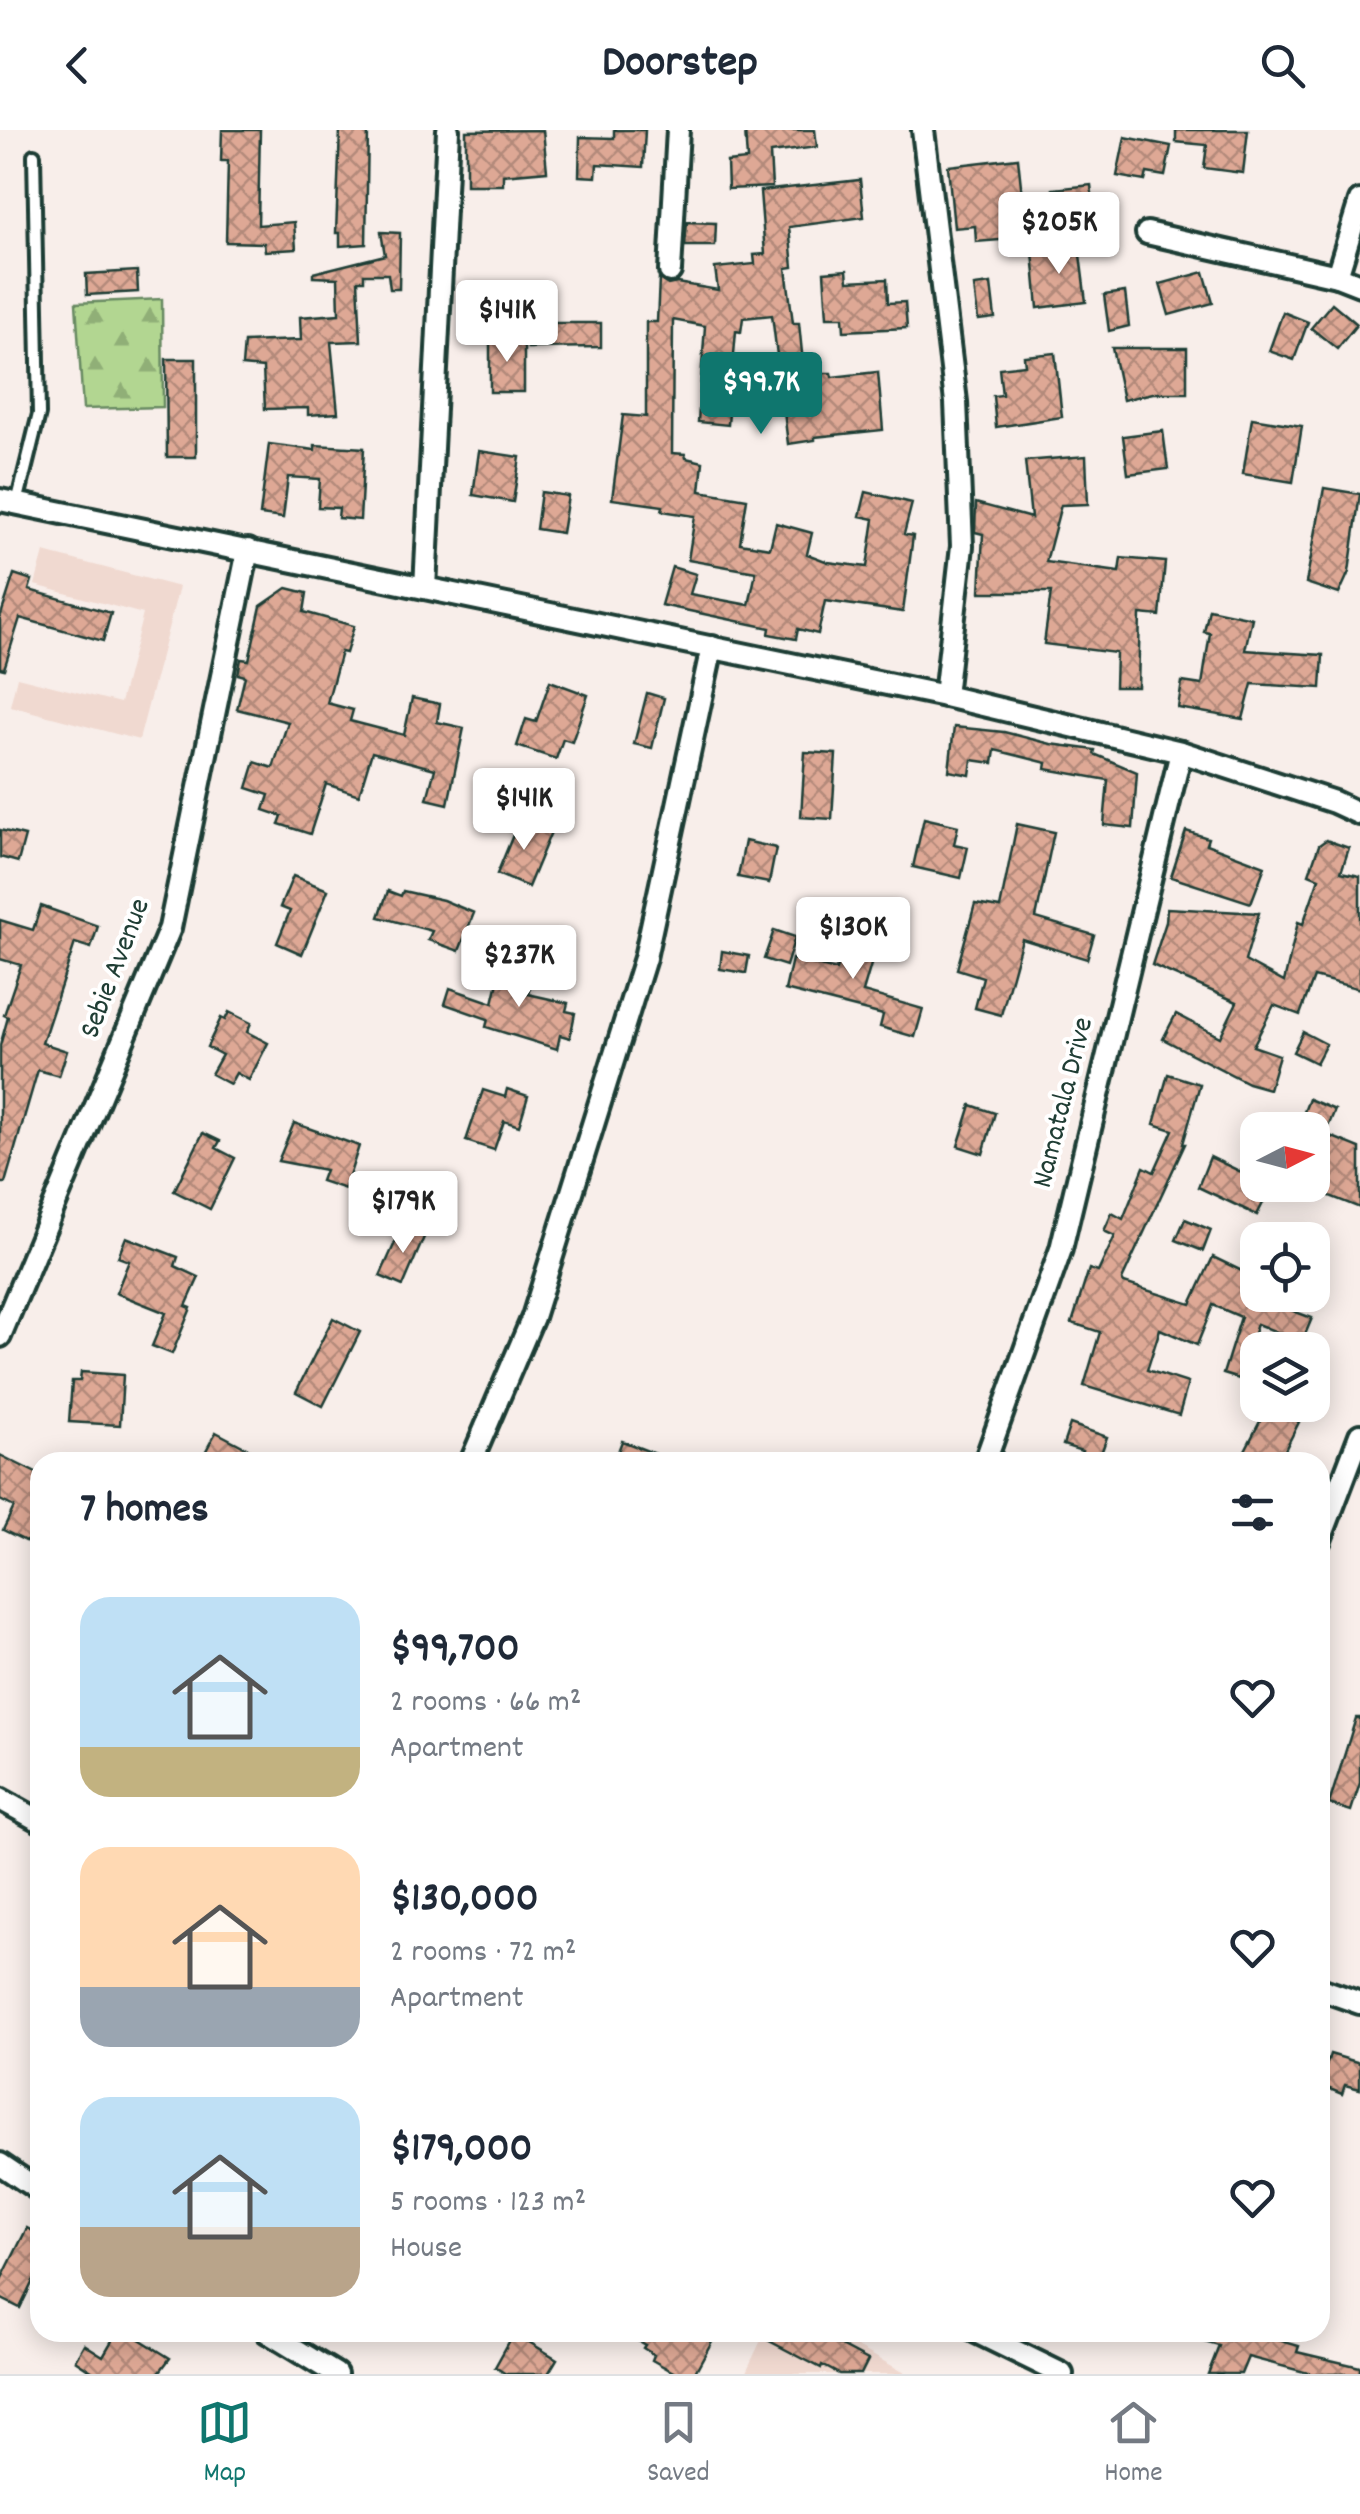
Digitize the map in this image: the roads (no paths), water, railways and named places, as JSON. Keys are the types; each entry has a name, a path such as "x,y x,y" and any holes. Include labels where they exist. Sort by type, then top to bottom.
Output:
{"street":[{"path":"425,588 448,130"},
{"path":"670,271 678,130"},
{"path":"922,130 958,438 962,546 945,696"},
{"path":"1337,276 1360,201"},
{"path":"1147,232 1337,276 1360,285"},
{"path":"8,501 945,696 1182,752 1360,814"},
{"name":"Sebie Avenue","path":"0,1336 170,928 248,550"},
{"path":"475,1452 532,1318 645,958 712,647"},
{"name":"Namatala Drive","path":"989,1452 1061,1249 1182,752"},
{"path":"1330,1514 1360,1435"},
{"path":"0,1799 30,1816"},
{"path":"1330,1992 1360,2003"},
{"path":"0,2164 30,2184"},
{"path":"283,2342 336,2374"},
{"path":"996,2342 1062,2374"}],"lane":[{"path":"8,501 39,414 34,156"}]}
